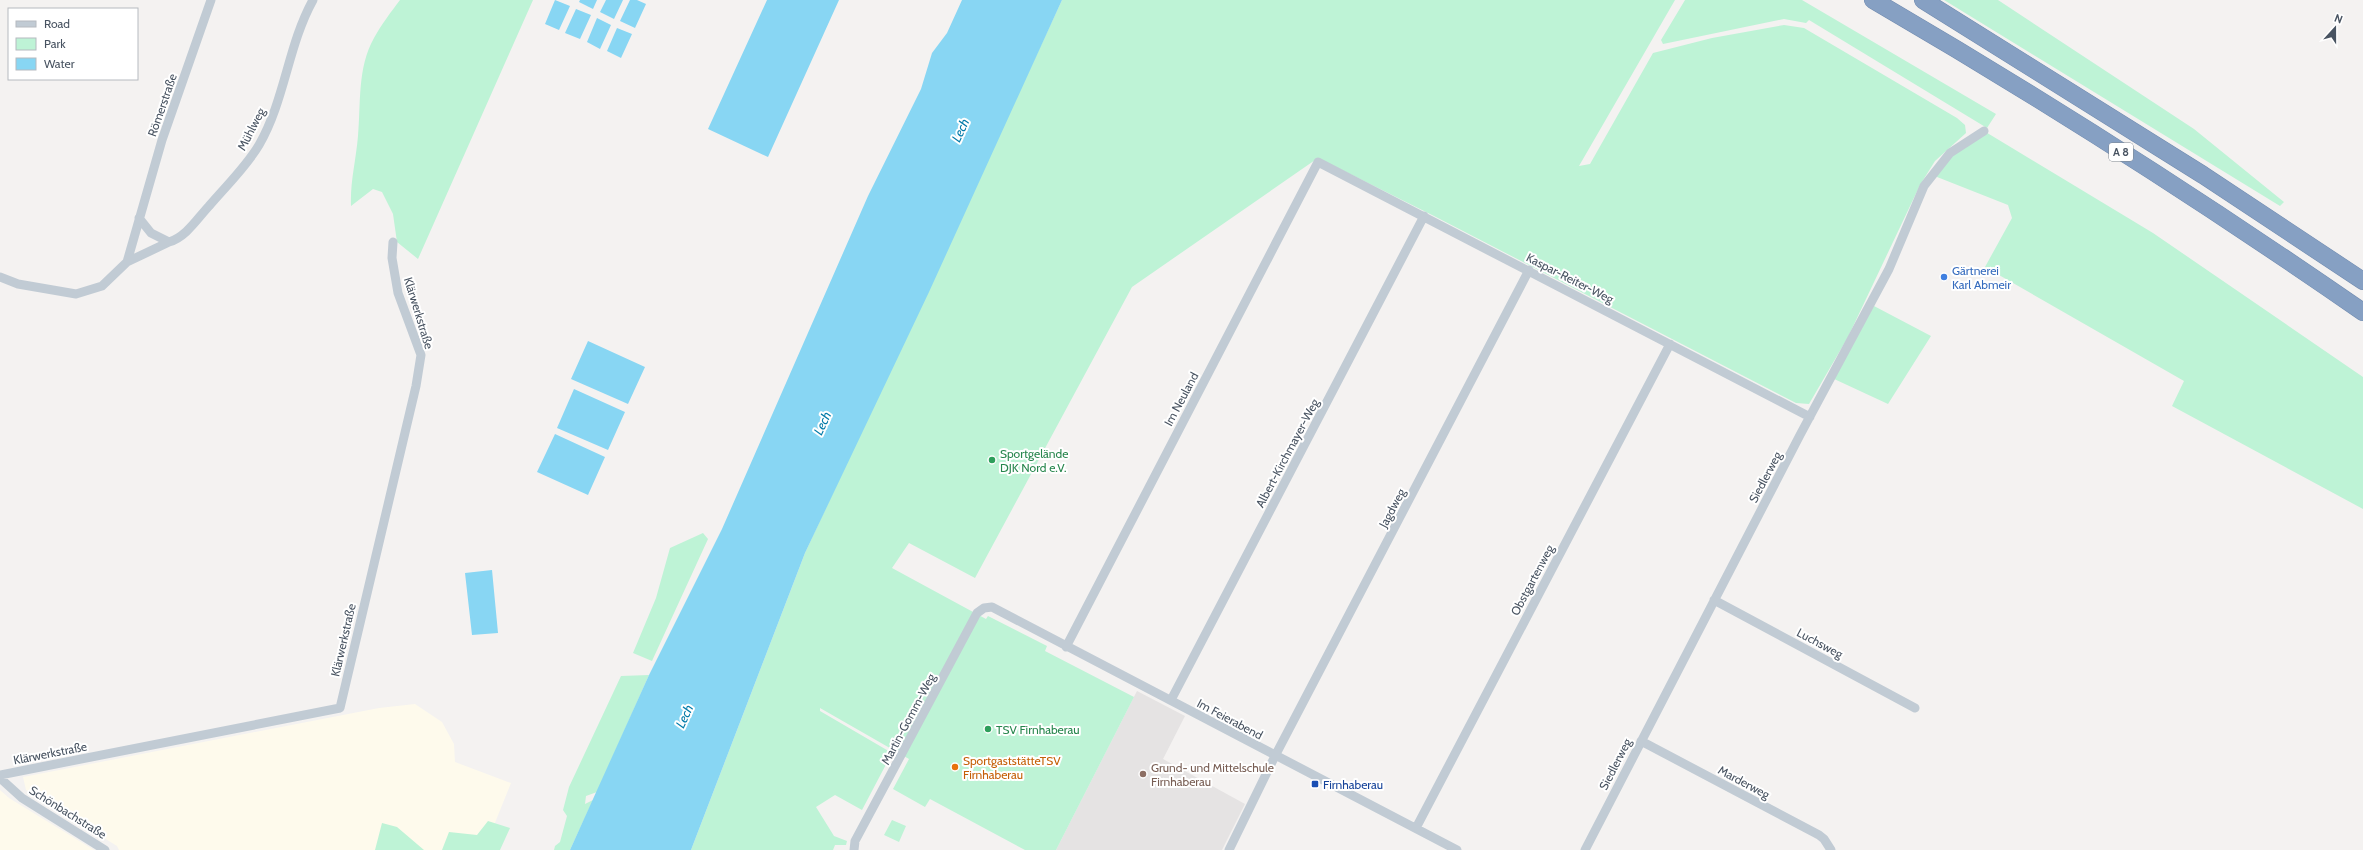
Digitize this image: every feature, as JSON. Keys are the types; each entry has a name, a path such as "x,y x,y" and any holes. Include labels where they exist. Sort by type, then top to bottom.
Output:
{"highway":[{"name":"A 8","path":"1873,0 2062,114 2195,200 2363,312"},
{"name":"A 8","path":"1923,0 2190,167 2363,281"}],"street":[{"name":"Römerstraße","path":"127,262 162,140 211,0"},
{"name":"Mühlweg","path":"169,242 177,240 188,229 246,163 260,144 275,109 300,29 313,0"},
{"name":"Siedlerweg","path":"1584,850 1810,417 1890,269 1924,186 1950,153 1984,131"},
{"name":"Kaspar-Reiter-Weg","path":"1318,162 1529,270 1810,417"},
{"name":"Im Neuland","path":"1066,647 1318,162"},
{"name":"Albert-Kirchmayer-Weg","path":"1171,700 1424,216"},
{"path":"139,218 152,233 169,242"},
{"path":"0,277 18,284 76,294 102,286 127,262 169,242"},
{"name":"Klärwerkstraße","path":"0,775 340,708 416,386 421,355 398,293 392,258 393,242"},
{"name":"Jagdweg","path":"1229,850 1276,756 1529,270"},
{"name":"Obstgartenweg","path":"1416,828 1670,344"},
{"name":"Luchsweg","path":"1714,600 1915,708"},
{"name":"Im Feierabend","path":"992,607 1066,647 1171,700 1458,850"},
{"name":"Martin-Gomm-Weg","path":"854,850 855,841 977,613 984,608 992,607"},
{"name":"Marderweg","path":"1641,741 1819,835 1824,839 1831,850"},
{"name":"Schönbachstraße","path":"0,778 22,798 105,850"}],"shaded area":[{"name":"Grund- und Mittelschule Firnhaberau","path":"1137,691 1185,716 1163,759 1245,804 1222,850 1056,850"},
{"path":"415,704 442,722 454,744 455,762 511,783 484,850 119,850 117,846 26,790 23,777 379,708"},
{"path":"0,790 9,798 94,850 0,850"}],"green space":[{"path":"400,0 533,0 418,259 397,242 393,214 382,192 373,189 351,206 362,74 365,61 377,33"},
{"path":"1062,0 1675,0 1579,166 1590,164 1653,53 1712,38 1784,25 1804,28 1957,118 1965,125 1966,133 1935,161 1920,185 1848,337 1809,404 1796,403 1434,216 1318,158 1132,287 975,578 909,543 892,568 986,619 988,616 1047,646 1045,651 1134,697 1056,850 1025,850 930,799 925,807 893,789 909,759 820,708 820,711 892,753 862,810 835,795 816,807 834,836 847,841 846,845 835,845 833,850 691,850 805,553"},
{"path":"1685,0 1802,0 1996,114 1987,128 1809,20 1806,23 1784,19 1663,44 1661,40"},
{"path":"1944,0 1998,0 2194,129 2284,202 2280,206"},
{"path":"1984,131 2153,233 2363,377 2363,509 2172,406 2184,381 1985,267 2012,218 2008,205 1932,175 1950,153"},
{"path":"1874,306 1931,336 1888,404 1832,378"},
{"path":"703,533 708,539 652,661 633,653 656,598 670,548"},
{"path":"649,675 597,792 586,796 585,804 593,800 570,850 554,850 555,846 560,842 567,816 563,810 569,787 621,676"},
{"path":"892,820 906,826 899,842 884,835"},
{"path":"488,821 510,828 500,850 442,850 449,832 477,835"},
{"path":"382,823 397,827 424,850 375,850"}],"water":[{"path":"555,0 570,6 559,30 545,24"},
{"path":"580,0 597,0 593,9 579,2"},
{"path":"606,0 623,0 614,19 600,12"},
{"path":"630,0 637,0 646,4 635,28 620,21"},
{"path":"767,0 839,0 768,157 708,129"},
{"name":"Lech","path":"962,0 1062,0 929,292 805,553 691,850 570,850 649,675 722,529 868,196 921,89 932,53 947,33"},
{"path":"576,9 591,15 580,39 565,33"},
{"path":"597,18 611,25 600,49 587,42"},
{"path":"617,28 632,34 621,58 607,51"},
{"path":"588,341 645,367 628,404 571,379"},
{"path":"574,389 625,412 608,450 557,428"},
{"path":"555,434 605,457 588,495 537,472"},
{"path":"492,570 498,633 472,635 465,573"}],"place":[{"name":"Gärtnerei Karl Abmeir","path":"1944,277"},
{"name":"Sportgelände DJK Nord e.V.","path":"992,460"},
{"name":"TSV Firnhaberau","path":"988,729"},
{"name":"SportgaststätteTSV Firnhaberau","path":"955,767"},
{"name":"Grund- und Mittelschule Firnhaberau","path":"1143,774"},
{"name":"Firnhaberau","path":"1315,784"}]}
